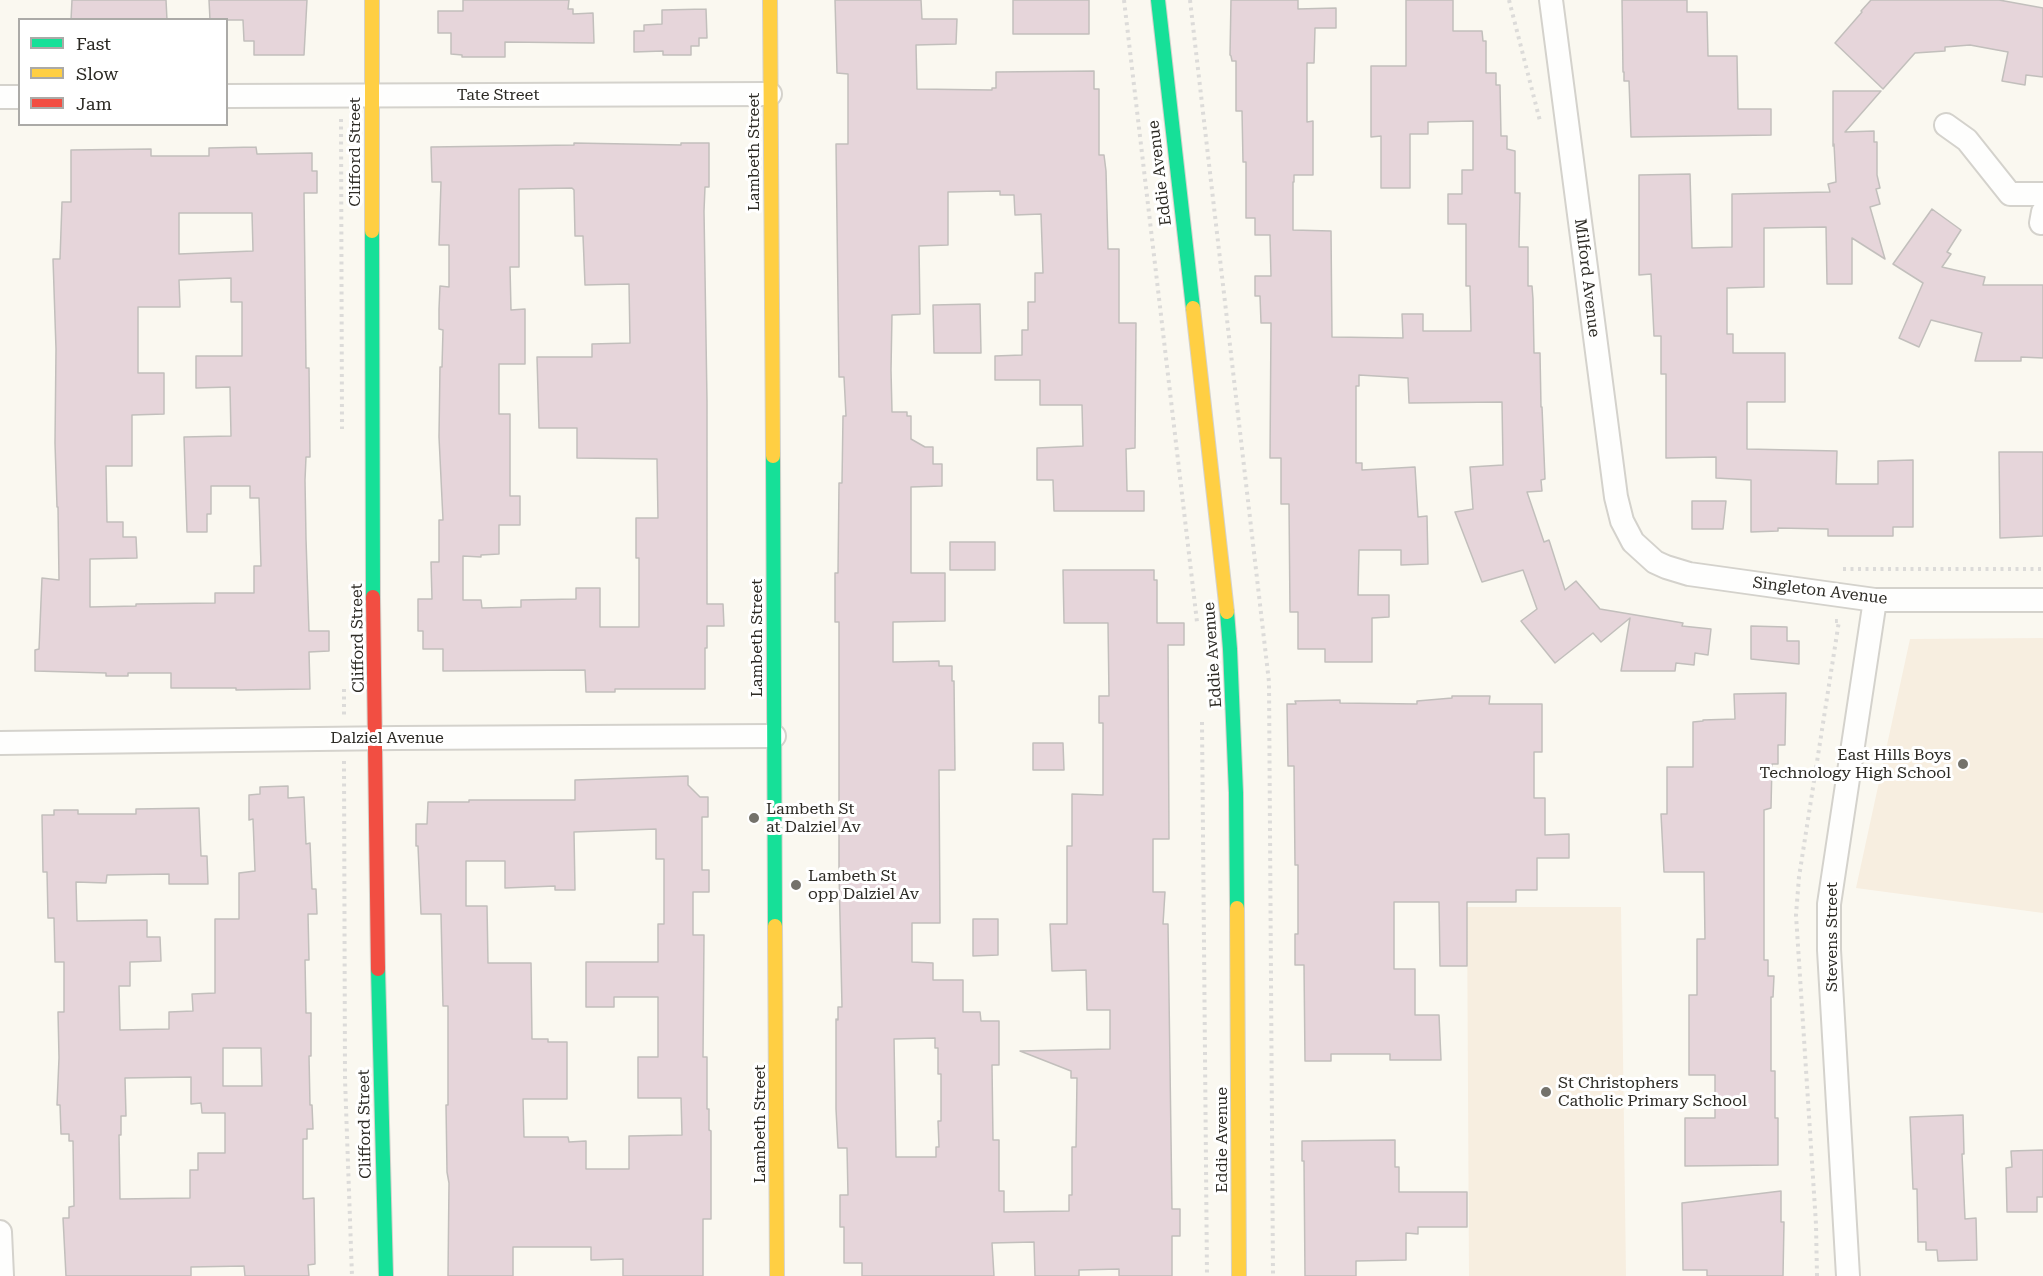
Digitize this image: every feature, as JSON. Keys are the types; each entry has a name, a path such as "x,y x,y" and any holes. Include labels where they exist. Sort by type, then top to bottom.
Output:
{"street":[{"name":"Clifford Street","path":"372,0 379,1043 386,1276"},
{"name":"Lambeth Street","path":"770,0 777,1276"},
{"name":"Eddie Avenue","path":"1158,0 1230,649 1236,793 1239,1276"},
{"name":"Milford Avenue","path":"1551,0 1616,496 1626,532 1641,550"},
{"name":"Tate Street","path":"228,96 770,94"},
{"path":"0,97 18,97"},
{"path":"1946,125 1967,140 2010,194 2043,194"},
{"name":"Singleton Avenue","path":"1641,550 1666,567 1689,574 1875,600 2043,600"},
{"name":"Stevens Street","path":"1848,1276 1829,950 1829,904 1875,600"},
{"name":"Dalziel Avenue","path":"0,743 774,736"},
{"path":"0,1232 2,1276"}],"path":[{"path":"1124,0 1198,630"},
{"path":"1509,0 1541,126"},
{"path":"1836,569 2043,569"},
{"path":"1817,1276 1816,1224 1796,915 1799,877 1839,621 1827,619"},
{"path":"1202,717 1207,1276"}],"shaded area":[{"name":"East Hills Boys Technology High School","path":"2043,638 2043,913 1856,888 1910,639"},
{"name":"St Christophers Catholic Primary School","path":"1467,907 1621,907 1626,1276 1469,1276"}],"building":[{"path":"72,0 166,0 167,18 71,18"},
{"path":"209,0 307,0 304,55 254,55 254,41 244,41 243,20 210,18"},
{"path":"463,0 569,0 568,9 573,9 573,14 593,13 594,43 505,42 505,57 462,57 462,55 451,54 451,33 438,33 438,11 463,11"},
{"path":"835,0 921,0 922,19 957,19 956,44 916,45 917,89 992,90 996,88 996,72 1094,71 1094,89 1099,89 1099,155 1104,155 1106,171 1108,249 1119,249 1119,323 1136,323 1135,448 1126,449 1127,491 1144,491 1144,511 1054,511 1053,480 1037,480 1037,448 1083,446 1082,405 1040,405 1040,380 995,380 995,356 1022,355 1022,330 1028,330 1028,302 1035,302 1035,273 1043,273 1041,214 1015,215 1014,195 1000,195 1000,191 948,192 948,245 919,246 920,314 892,315 892,412 907,412 907,416 911,416 911,439 925,447 933,447 933,464 942,464 942,486 911,487 911,573 945,573 945,621 893,622 893,662 939,661 939,666 952,666 952,681 954,681 955,770 939,770 940,923 912,923 912,962 933,963 933,980 963,980 963,1012 980,1012 981,1021 999,1021 999,1065 992,1065 993,1140 999,1140 999,1191 1004,1191 1004,1212 1069,1211 1069,1195 1072,1195 1072,1147 1076,1147 1077,1078 1071,1078 1071,1071 1020,1051 1110,1049 1110,1010 1087,1010 1086,970 1052,971 1050,924 1067,924 1067,846 1072,846 1072,794 1103,795 1103,723 1099,723 1099,696 1109,696 1108,623 1064,623 1063,570 1154,570 1154,580 1157,580 1157,623 1184,623 1184,645 1168,645 1169,839 1153,839 1153,892 1165,892 1163,924 1168,924 1172,1209 1180,1209 1180,1236 1172,1236 1172,1276 1119,1276 1119,1269 1079,1270 1079,1276 1035,1276 1034,1242 992,1243 994,1276 862,1276 862,1263 844,1263 844,1227 840,1227 840,1195 848,1195 847,1148 838,1148 836,1109 836,1019 838,1020 838,1007 842,1007 839,873 839,622 835,622 835,573 838,573 839,483 842,483 843,416 846,416 844,377 839,377 836,144 848,144 848,74 837,73","holes":["935,1038 935,1048 938,1048 938,1074 941,1074 941,1121 938,1121 939,1147 936,1147 936,1157 896,1157 894,1039"]},
{"path":"1013,0 1089,0 1089,34 1013,34"},
{"path":"1231,0 1298,0 1298,9 1336,8 1336,28 1315,28 1314,63 1307,63 1307,122 1313,121 1313,175 1294,175 1293,182 1293,230 1331,231 1332,337 1403,338 1402,314 1423,314 1423,331 1471,331 1470,286 1466,286 1466,224 1448,224 1448,194 1462,194 1462,170 1473,170 1473,121 1428,122 1428,134 1410,134 1410,188 1381,188 1381,136 1371,137 1371,66 1406,66 1406,0 1453,0 1453,31 1482,31 1483,41 1486,41 1486,73 1496,73 1496,85 1500,85 1501,136 1507,136 1507,149 1515,151 1515,193 1520,193 1519,247 1528,247 1528,286 1532,286 1534,353 1540,353 1545,479 1541,480 1542,491 1527,492 1544,542 1549,540 1565,590 1576,581 1600,609 1683,623 1682,626 1711,629 1708,655 1695,653 1694,665 1676,663 1675,671 1621,671 1630,618 1601,642 1593,633 1555,663 1521,621 1537,609 1523,570 1482,582 1455,512 1473,509 1470,467 1503,465 1502,402 1409,403 1408,378 1359,375 1359,386 1356,386 1356,463 1362,463 1362,470 1415,467 1418,517 1427,516 1428,564 1401,565 1401,550 1359,550 1358,595 1389,595 1389,617 1372,618 1372,662 1325,662 1325,649 1298,649 1298,612 1290,612 1289,504 1281,504 1281,458 1270,458 1271,323 1261,323 1260,296 1255,296 1255,276 1271,276 1270,235 1255,235 1255,218 1246,218 1246,162 1243,162 1242,111 1236,111 1236,61 1232,61 1230,55"},
{"path":"1622,0 1687,0 1687,12 1707,12 1708,56 1737,56 1738,109 1771,109 1771,135 1631,137 1629,81 1624,81 1623,72"},
{"path":"1871,0 1999,0 2043,8 2043,77 2026,75 2025,85 2002,81 2008,52 1970,45 1945,47 1945,51 1915,53 1883,89 1835,43"},
{"path":"706,9 707,38 699,38 699,46 691,46 691,55 663,55 663,51 634,52 634,31 644,31 644,25 662,24 662,10"},
{"path":"1833,91 1881,91 1845,132 1874,131 1874,142 1877,142 1877,175 1880,188 1876,189 1880,204 1870,207 1885,259 1852,238 1852,284 1827,284 1826,227 1764,228 1764,287 1727,288 1727,334 1733,334 1733,353 1785,353 1785,402 1747,402 1747,449 1837,451 1836,484 1878,484 1878,461 1913,460 1913,527 1893,527 1893,536 1828,536 1828,529 1778,528 1778,531 1751,532 1751,480 1716,478 1716,457 1666,458 1666,374 1661,374 1661,336 1654,336 1651,274 1639,275 1639,175 1690,174 1692,248 1732,247 1732,194 1830,192 1828,184 1836,182 1834,144 1833,146"},
{"path":"574,143 681,145 681,143 709,143 709,187 705,187 704,211 707,604 723,604 724,626 707,626 705,689 615,689 615,692 586,692 585,670 443,671 443,649 423,649 423,631 418,631 418,599 432,599 431,562 439,562 439,520 443,520 439,437 443,330 439,329 439,309 440,286 449,287 449,245 439,245 441,182 432,182 431,147 574,145","holes":["572,188 574,190 575,236 583,236 585,285 629,284 630,343 592,344 592,357 537,357 539,428 577,428 577,458 657,459 658,518 636,518 636,558 639,558 639,627 600,627 600,588 576,588 576,599 521,600 521,607 482,608 481,600 463,600 463,556 481,557 481,555 499,554 499,525 520,525 520,496 510,496 510,414 499,414 499,364 525,364 525,309 511,310 510,267 519,267 519,189"]},
{"path":"256,147 257,154 312,153 312,171 317,171 317,193 304,193 306,368 309,368 310,457 306,457 306,539 309,631 329,631 329,651 309,652 310,689 171,688 171,673 128,673 128,676 106,676 106,673 35,671 35,650 39,649 42,578 59,580 53,259 60,259 62,202 71,202 71,150 151,149 151,156 209,156 209,148","holes":["179,213 252,213 253,251 179,254","231,278 231,302 242,302 242,356 196,356 196,388 230,387 231,436 184,437 187,532 207,532 207,514 211,514 211,486 250,486 250,498 259,498 261,566 254,566 254,593 215,593 215,603 90,607 90,559 137,558 136,537 123,537 123,522 107,522 106,466 132,466 132,415 164,414 164,373 138,373 138,307 180,307 179,280"]},
{"path":"1932,209 1961,230 1947,252 1951,254 1942,267 1985,277 1983,285 2043,285 2043,358 2021,357 2021,361 1975,361 1982,333 1931,320 1919,347 1899,338 1923,283 1893,264"},
{"path":"980,304 981,353 934,353 933,305"},
{"path":"1999,452 2043,452 2043,536 2000,538"},
{"path":"1692,501 1726,501 1723,529 1692,529"},
{"path":"950,542 995,542 995,570 950,570"},
{"path":"1751,626 1787,627 1787,641 1799,641 1799,664 1751,659"},
{"path":"1786,693 1785,745 1778,745 1778,764 1772,764 1771,808 1764,810 1764,960 1768,960 1768,976 1774,976 1773,997 1771,997 1771,1071 1775,1071 1778,1165 1685,1166 1685,1118 1715,1118 1715,1075 1689,1075 1689,995 1697,995 1697,939 1705,939 1704,872 1664,872 1661,814 1667,814 1667,767 1693,767 1693,722 1735,719 1734,694"},
{"path":"1452,696 1490,696 1489,704 1542,704 1542,752 1534,752 1534,798 1545,798 1545,835 1569,834 1569,858 1537,858 1537,890 1516,890 1516,902 1467,902 1467,966 1440,966 1439,902 1394,902 1394,969 1415,969 1415,1015 1439,1015 1441,1060 1390,1060 1390,1054 1331,1054 1331,1061 1305,1061 1304,965 1295,965 1295,934 1298,934 1298,865 1295,865 1294,766 1288,766 1287,704 1296,704 1295,701 1340,700 1340,703 1417,704 1417,701 1452,698"},
{"path":"1033,743 1063,743 1064,770 1033,770"},
{"path":"688,776 688,785 700,797 708,797 708,817 702,817 702,870 709,870 709,892 693,892 693,935 704,935 703,1057 707,1057 707,1109 709,1109 709,1130 711,1131 711,1219 703,1219 703,1276 623,1276 623,1259 591,1260 591,1247 513,1247 513,1276 448,1276 449,1183 446,1105 448,1105 448,1006 443,1006 441,914 421,914 416,824 427,824 428,802 575,800 575,780","holes":["656,829 656,859 664,859 664,924 658,924 658,962 586,962 586,1007 614,1007 614,997 658,997 658,1057 638,1057 638,1098 681,1098 682,1135 629,1136 629,1169 586,1169 586,1141 569,1142 568,1137 524,1137 523,1099 567,1099 567,1042 532,1039 531,963 488,963 487,906 466,906 466,861 505,861 505,888 555,886 555,890 575,890 574,832"]},
{"path":"288,786 288,798 304,797 306,844 310,843 312,889 316,889 317,914 308,914 309,960 305,960 306,1013 311,1013 311,1056 309,1056 313,1129 307,1129 307,1139 303,1139 303,1199 314,1198 315,1264 308,1265 309,1276 245,1276 244,1266 191,1267 191,1276 66,1276 63,1218 69,1218 69,1207 74,1206 73,1141 69,1141 69,1134 61,1134 60,1105 57,1105 58,1012 64,1012 64,962 55,962 54,918 48,918 47,872 43,872 42,815 54,815 54,810 78,810 78,814 136,814 136,809 199,808 201,856 207,856 208,884 169,884 169,874 107,875 106,883 76,882 77,921 147,920 147,937 160,937 161,961 130,962 130,986 119,986 120,1030 169,1029 169,1012 193,1011 192,994 215,993 215,919 239,919 239,873 255,871 253,819 249,820 249,795 260,794 260,787","holes":["223,1048 261,1048 262,1086 223,1086","191,1077 191,1104 201,1103 202,1113 225,1113 225,1153 198,1153 198,1170 190,1170 190,1198 120,1199 119,1135 121,1135 121,1116 126,1116 125,1078"]},
{"path":"973,919 998,919 998,955 973,956"},
{"path":"1963,1115 1965,1219 1976,1218 1977,1260 1938,1261 1937,1250 1926,1250 1926,1242 1918,1242 1917,1189 1913,1189 1910,1117"},
{"path":"1395,1140 1395,1167 1399,1167 1399,1192 1467,1192 1467,1227 1418,1227 1418,1234 1406,1233 1406,1260 1356,1261 1356,1276 1305,1276 1302,1141"},
{"path":"2043,1150 2043,1197 2037,1197 2037,1212 2007,1212 2006,1168 2012,1167 2011,1151"},
{"path":"1781,1191 1781,1222 1784,1222 1783,1276 1707,1276 1707,1270 1683,1270 1682,1203"}],"traffic: fast":[{"path":"1158,0 1193,308"},
{"path":"372,231 373,597"},
{"path":"773,456 775,926"},
{"path":"1227,612 1236,793 1237,908"},
{"path":"378,969 386,1276"}],"traffic: slow":[{"path":"372,0 372,231"},
{"path":"770,0 773,456"},
{"path":"1193,308 1227,612"},
{"path":"1237,908 1239,1276"},
{"path":"775,926 777,1276"}],"traffic: jam":[{"path":"373,597 378,969"}],"place":[{"name":"East Hills Boys Technology High School","path":"1963,764"},
{"name":"Lambeth St at Dalziel Av","path":"754,818"},
{"name":"Lambeth St opp Dalziel Av","path":"796,885"},
{"name":"St Christophers Catholic Primary School","path":"1546,1092"}]}
